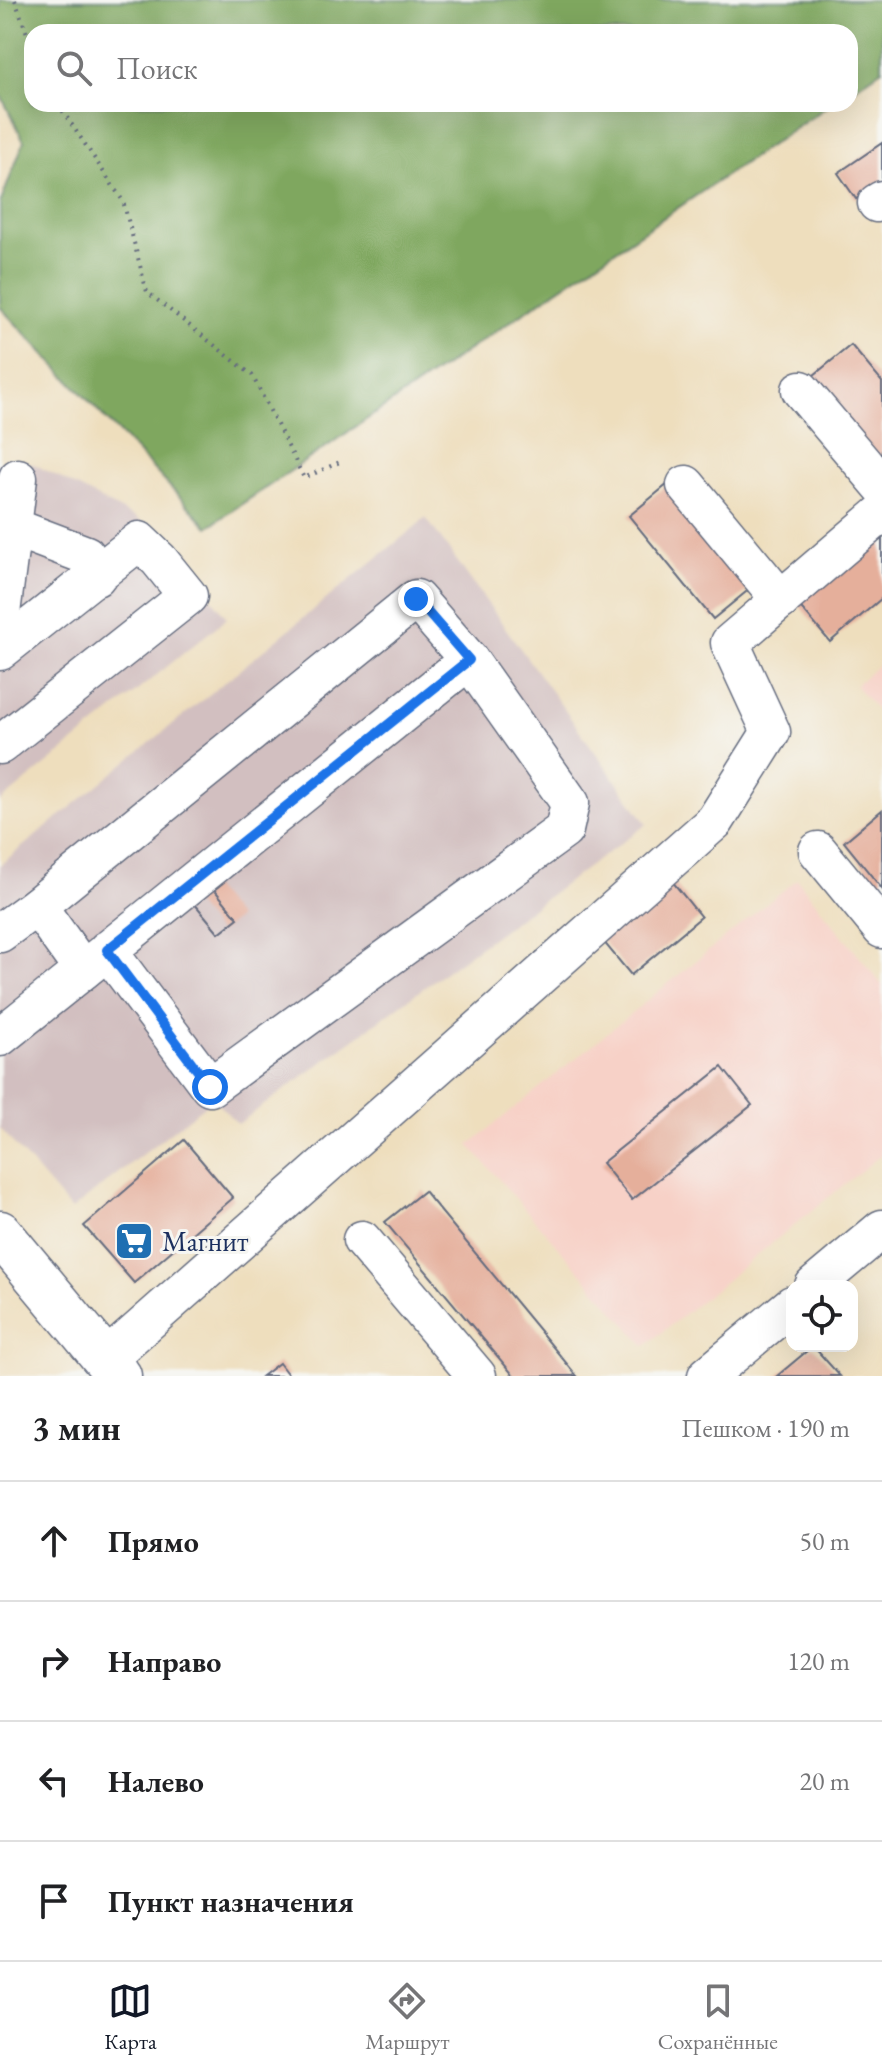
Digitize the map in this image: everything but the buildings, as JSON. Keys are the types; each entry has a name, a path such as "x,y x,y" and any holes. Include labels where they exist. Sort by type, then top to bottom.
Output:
{"main road":[{"path":"1,1235 113,1368"}],"street":[{"path":"801,390 882,486"},
{"path":"0,621 18,478"},
{"path":"686,485 781,600"},
{"path":"113,1368 715,821 771,732 730,643 882,513"},
{"path":"12,527 86,555 96,577"},
{"path":"0,651 139,541 188,596 0,745"},
{"path":"0,933 416,599 469,660 570,803 564,830 210,1087 95,960 37,906"},
{"path":"0,1037 469,660"},
{"path":"818,851 882,929"},
{"path":"821,1280 882,1230"},
{"path":"362,1240 477,1376"},
{"path":"723,1371 786,1311"}],"path":[{"path":"15,0 24,25"},
{"path":"63,112 123,201 147,292 252,375 304,478 342,461"}],"shaded area":[{"path":"0,464 34,464 160,531 227,618 0,802"},
{"path":"426,518 647,824 238,1124 213,1099 71,1210 0,1128 0,865"},
{"path":"882,662 882,717 855,685"},
{"path":"797,879 882,985 882,1154 645,1346 469,1145"}],"green space":[{"path":"0,0 882,0 882,69 858,86 858,24 24,24 24,112 819,112 208,527 0,307 0,204 24,141 0,94"}],"place":[{"name":"Магнит","path":"134,1241"}],"route":[{"path":"210,1087 107,950 469,660 416,599"}]}
